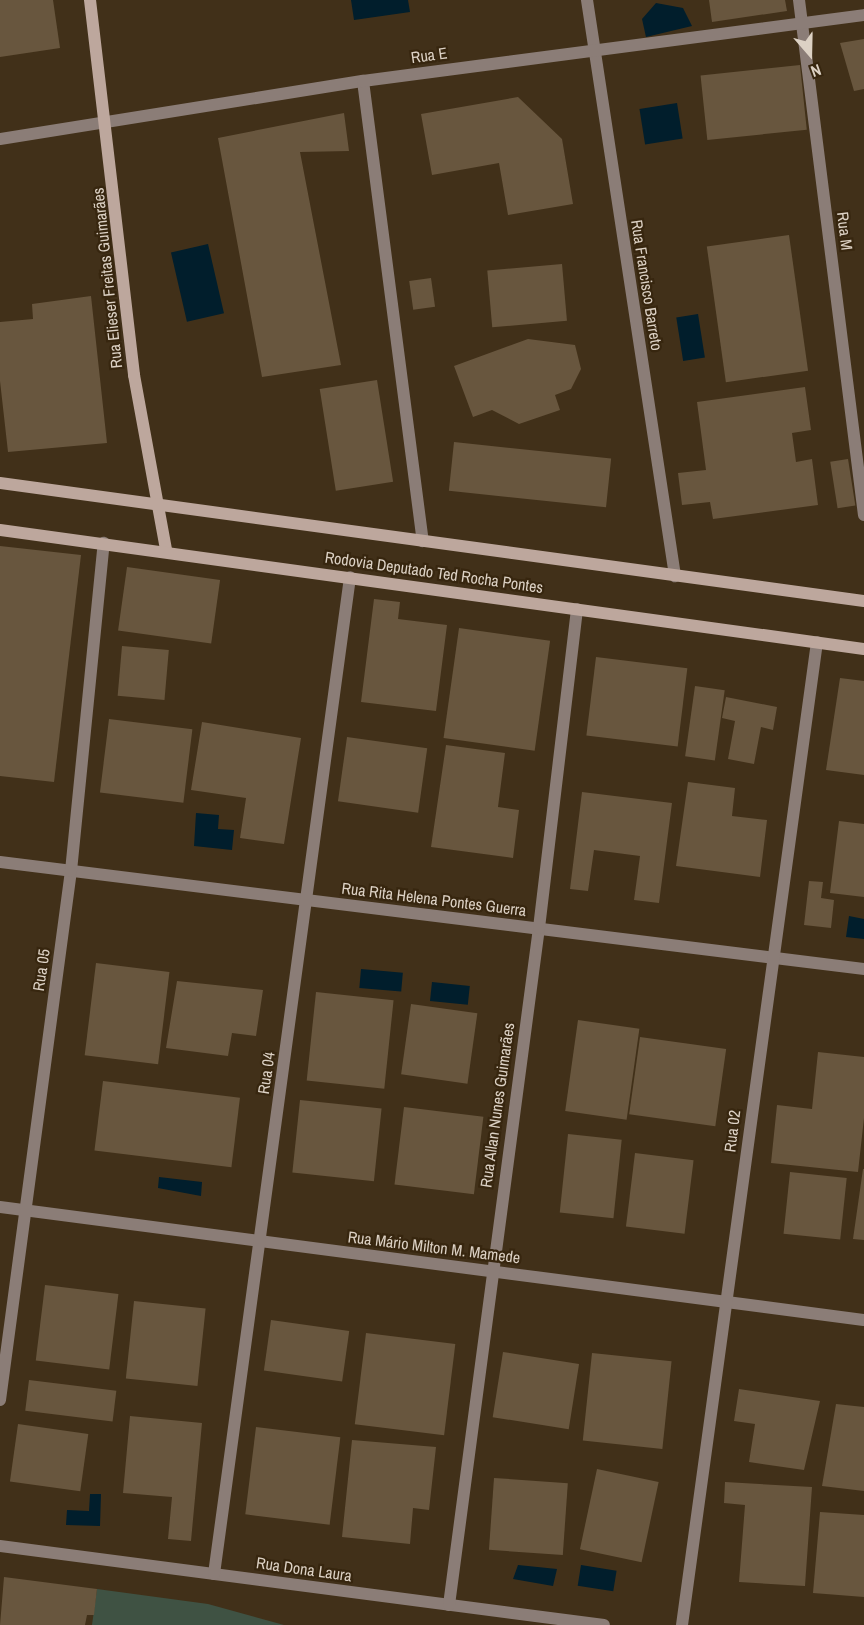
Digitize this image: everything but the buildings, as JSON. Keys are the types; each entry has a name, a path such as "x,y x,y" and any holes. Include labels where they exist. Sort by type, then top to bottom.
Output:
{"main road":[{"name":"Rua Elieser Freitas Guimarães","path":"90,0 134,375 160,505 166,550"},
{"name":"Rodovia Deputado Ted Rocha Pontes","path":"0,483 864,601"},
{"name":"Rodovia Deputado Ted Rocha Pontes","path":"0,530 166,550 864,649"}],"street":[{"name":"Rua Francisco Barreto","path":"587,0 675,576"},
{"name":"Rua M","path":"799,0 864,515"},
{"name":"Rua E","path":"0,139 363,81 864,15"},
{"path":"363,81 423,541"},
{"name":"Rua 05","path":"0,1400 71,871 104,543"},
{"name":"Rua 04","path":"214,1574 258,1240 308,900 350,577"},
{"name":"Rua Allan Nunes Guimarães","path":"449,1605 490,1271 539,928 577,609"},
{"name":"Rua 02","path":"682,1625 817,642"},
{"name":"Rua Rita Helena Pontes Guerra","path":"0,862 864,969"},
{"name":"Rua Mário Milton M. Mamede","path":"0,1207 864,1320"},
{"name":"Rua Dona Laura","path":"0,1546 604,1625"}],"green space":[{"path":"97,1589 208,1604 284,1625 92,1625"}],"water":[{"path":"351,0 408,0 410,12 354,20"},
{"path":"656,3 683,8 692,26 646,37 642,19"},
{"path":"677,103 683,139 645,145 639,109"},
{"path":"208,244 224,313 187,322 171,253"},
{"path":"698,314 705,357 683,361 676,317"},
{"path":"196,813 219,815 218,829 234,830 232,850 194,846"},
{"path":"849,916 864,919 864,939 846,937"},
{"path":"361,969 403,973 401,992 359,988"},
{"path":"432,982 470,986 468,1005 430,1001"},
{"path":"159,1177 202,1182 201,1196 158,1188"},
{"path":"90,1494 101,1494 100,1526 66,1525 67,1510 89,1511"},
{"path":"518,1565 557,1569 553,1586 513,1579"},
{"path":"581,1565 617,1571 613,1591 578,1586"}]}
